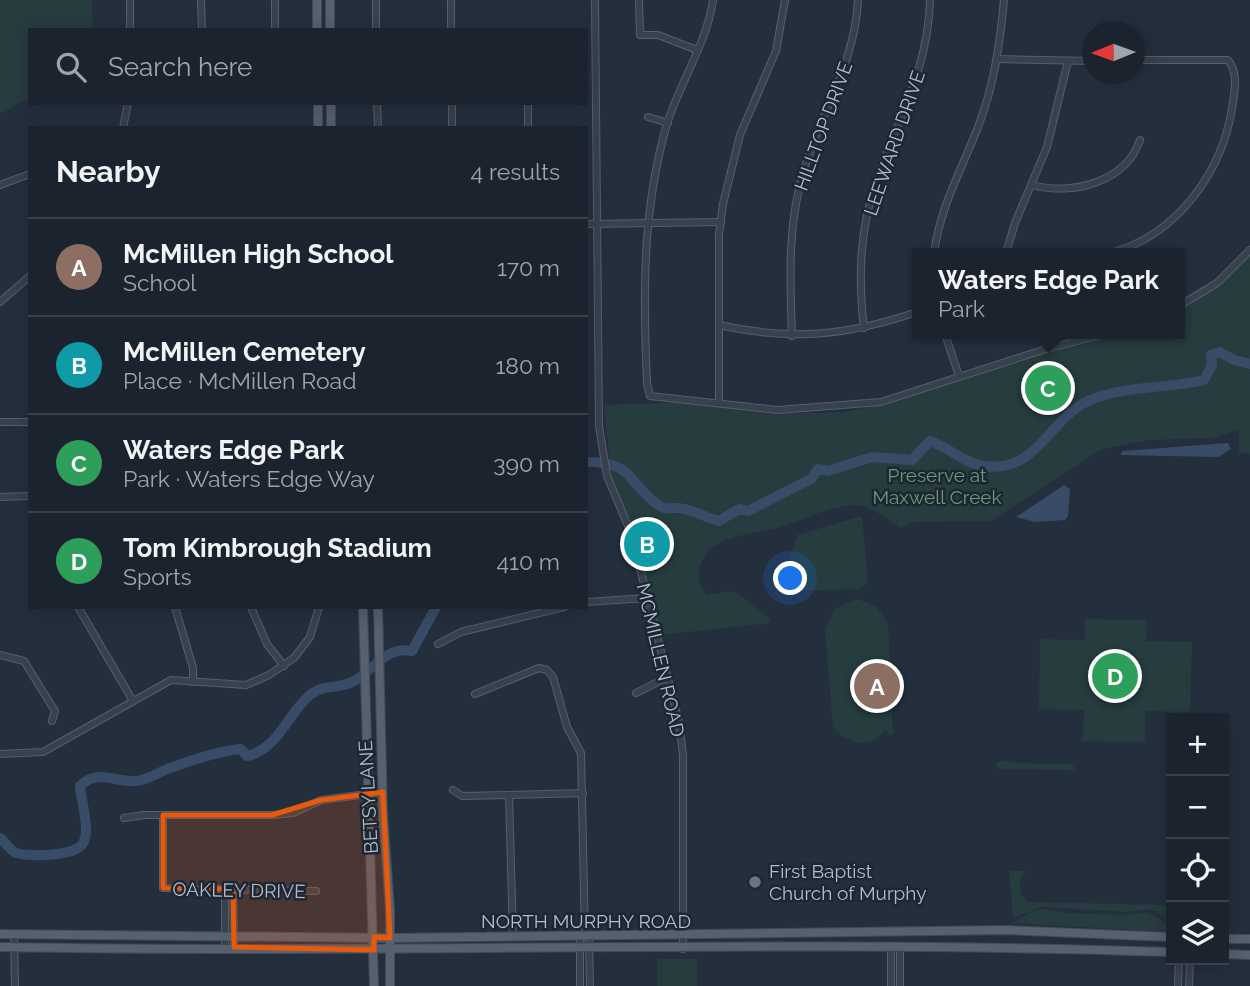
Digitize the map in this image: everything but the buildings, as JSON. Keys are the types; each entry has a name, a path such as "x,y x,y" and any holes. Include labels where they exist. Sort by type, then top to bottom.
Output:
{"main road":[{"path":"317,0 317,28"},
{"path":"330,0 330,28"},
{"path":"318,105 318,126"},
{"path":"331,105 331,126"},
{"name":"BETSY LANE","path":"363,609 374,986"},
{"name":"BETSY LANE","path":"378,609 390,986"},
{"name":"NORTH MURPHY ROAD","path":"0,934 229,934 390,938 1006,930 1166,937"},
{"path":"1229,939 1250,939"},
{"name":"NORTH MURPHY ROAD","path":"0,947 390,950 896,949 1005,946 1166,952"},
{"path":"1229,954 1250,955"}],"street":[{"path":"130,0 130,28"},
{"path":"201,0 202,28"},
{"path":"275,0 275,28"},
{"path":"376,0 376,28"},
{"path":"451,0 452,28"},
{"name":"MCMILLEN ROAD","path":"595,0 599,426 607,476 631,533 679,722 683,756 684,949"},
{"path":"639,0 640,34 658,35 697,50"},
{"path":"713,0 710,21 668,123 654,175 647,222 644,308 650,396 778,410 881,402 912,395 959,376 1087,339"},
{"path":"719,403 721,222 730,168 752,104 776,51 785,0"},
{"name":"HILLTOP DRIVE","path":"792,336 789,272 794,210 805,166 849,59 858,0"},
{"name":"LEEWARD DRIVE","path":"864,328 861,283 867,213 876,181 919,74 930,0"},
{"path":"935,248 946,200 979,124 997,59 1004,0"},
{"path":"997,59 1082,61"},
{"path":"1123,248 1153,235 1173,219 1203,184 1226,136 1232,112 1235,69 1228,60 1145,60"},
{"path":"1008,248 1015,223 1047,147 1068,61"},
{"path":"588,70 596,70"},
{"path":"123,126 128,105"},
{"path":"377,105 378,126"},
{"path":"452,105 452,126"},
{"path":"528,105 528,126"},
{"path":"648,117 668,123"},
{"path":"1032,185 1066,190 1097,182 1134,156 1140,140"},
{"path":"0,185 28,175"},
{"path":"588,224 721,222"},
{"path":"1185,302 1217,283 1250,250"},
{"path":"0,302 28,278"},
{"path":"719,325 756,333 792,336 832,334 864,328 912,314"},
{"path":"947,339 959,376"},
{"path":"0,422 28,422"},
{"path":"0,497 28,496"},
{"path":"588,602 647,598"},
{"path":"79,609 133,701"},
{"path":"176,609 193,668 193,682"},
{"path":"252,609 267,644 284,666"},
{"path":"0,754 43,752 171,680 246,685 284,666 310,637 317,609"},
{"path":"438,645 461,632 556,609"},
{"path":"0,655 24,661 55,711 52,721"},
{"path":"475,694 539,668 550,672 567,727 581,753 585,949 580,986"},
{"path":"636,693 668,677"},
{"path":"453,790 462,796 583,793"},
{"path":"124,818 163,815 272,816 293,813 321,800 383,792"},
{"path":"509,795 513,937"},
{"name":"OAKLEY DRIVE","path":"163,815 163,888 316,891"},
{"path":"225,889 230,947"},
{"path":"229,934 233,889"},
{"path":"14,934 15,986"},
{"path":"585,949 590,986"},
{"path":"891,986 896,949"},
{"path":"896,949 900,986"},
{"path":"1178,986 1179,965"},
{"path":"1189,986 1190,965"}],"highlighted area":[{"path":"383,792 390,938 374,937 374,950 234,947 233,889 163,888 163,815 272,815 321,800"}],"green space":[{"path":"0,0 92,0 93,28 28,28 28,97 0,114"},
{"name":"Preserve at Maxwell Creek","path":"1250,255 1250,454 1239,452 1239,430 1211,438 1150,440 1102,449 991,521 911,522 901,528 871,509 852,505 733,538 710,549 703,559 699,571 701,587 707,595 731,591 738,593 770,619 770,623 660,635 635,535 611,477 604,405 688,402 771,414 845,412 907,398 990,369 1096,339 1185,339 1185,307 1211,291"},
{"path":"862,516 868,582 860,589 786,591 788,565 797,535"},
{"path":"641,529 667,529 667,556 641,556"},
{"path":"857,599 876,606 888,624 893,735 887,735 887,730 872,741 857,743 843,737 833,726 825,632 834,609"},
{"path":"1085,619 1147,620 1146,641 1192,642 1190,712 1145,711 1145,742 1082,741 1084,710 1039,709 1040,639 1085,640"},
{"path":"1003,760 1013,763 1072,764 1075,770 997,769 996,763"},
{"path":"1009,871 1025,871 1020,881 1021,894 1027,902 1166,905 1166,919 1148,909 1127,912 1042,907 1013,918"},
{"path":"1045,909 1066,913 1129,915 1148,912 1166,923 1166,932 1012,923 1033,911"},
{"path":"657,959 697,959 697,986 657,986"}],"water":[{"path":"1228,443 1231,449 1218,457 1120,455 1123,451"},
{"path":"1064,485 1070,489 1068,516 1065,520 1035,522 1016,517"}],"waterway":[{"path":"588,462 613,465 621,469 662,507 682,508 719,521 739,509 748,511 811,479 818,469 828,471 872,457 912,460 930,441 969,462 983,466 1001,466 1017,462 1041,444 1062,420 1088,401 1116,392 1204,380 1212,365 1211,355 1220,352 1234,360 1250,364"},
{"path":"0,838 16,853 42,855 73,850 80,846 86,835 80,786 87,781 100,777 137,781 215,754 241,749 247,756 258,752 276,738 311,694 360,678 394,652 412,651 435,609"}],"place":[{"name":"Waters Edge Park","path":"1048,388"},
{"name":"McMillen Cemetery","path":"647,544"},
{"name":"Tom Kimbrough Stadium","path":"1115,676"},
{"name":"McMillen High School","path":"877,686"},
{"name":"First Baptist Church of Murphy","path":"755,882"}]}
